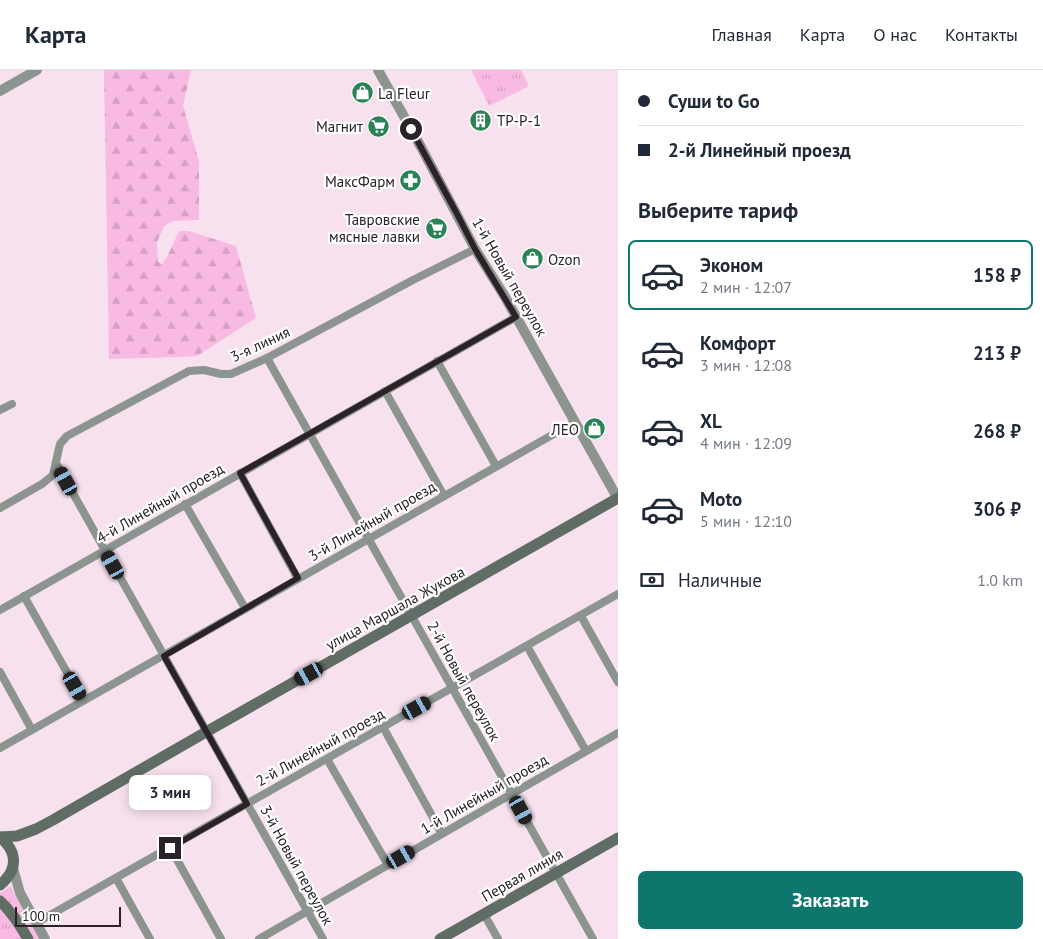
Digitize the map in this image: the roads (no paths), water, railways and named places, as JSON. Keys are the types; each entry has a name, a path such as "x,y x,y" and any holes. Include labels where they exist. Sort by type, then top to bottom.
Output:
{"main road":[{"name":"улица Маршала Жукова","path":"0,837 17,836 36,829 618,499"},
{"path":"0,837 12,852 14,861 13,868 7,879 0,885"},
{"name":"Первая линия","path":"440,939 618,838"},
{"path":"0,902 18,921 28,939"}],"street":[{"path":"0,91 37,70"},
{"name":"1-й Новый переулок","path":"378,70 475,249 516,317 618,499"},
{"name":"3-я линия","path":"0,508 53,476 60,444 67,436 188,371 204,370 231,374 268,358 475,249"},
{"name":"4-й Линейный проезд","path":"0,610 516,317"},
{"name":"2-й Новый переулок","path":"268,358 593,939"},
{"path":"437,361 496,466"},
{"path":"385,391 444,496"},
{"path":"0,410 12,404"},
{"name":"3-й Линейный проезд","path":"0,748 575,422"},
{"name":"3-й Новый переулок","path":"56,463 323,939"},
{"path":"240,473 298,578"},
{"path":"186,504 245,608"},
{"name":"2-й Линейный проезд","path":"36,923 618,594"},
{"path":"24,596 83,701"},
{"path":"581,616 618,682"},
{"path":"527,646 586,751"},
{"path":"0,672 32,730"},
{"path":"383,727 442,834"},
{"name":"1-й Линейный проезд","path":"259,939 618,733"},
{"path":"327,759 388,865"},
{"path":"170,848 221,939"},
{"path":"13,868 20,893 45,939"},
{"path":"116,878 150,939"},
{"path":"484,914 498,939"}],"place":[{"name":"La Fleur","path":"362,93"},
{"name":"ТР-Р-1","path":"481,120"},
{"name":"Магнит","path":"379,126"},
{"name":"МаксФарм","path":"411,181"},
{"name":"Тавровские мясные лавки","path":"436,228"},
{"name":"Ozon","path":"532,259"},
{"name":"ЛЕО","path":"595,429"}]}
